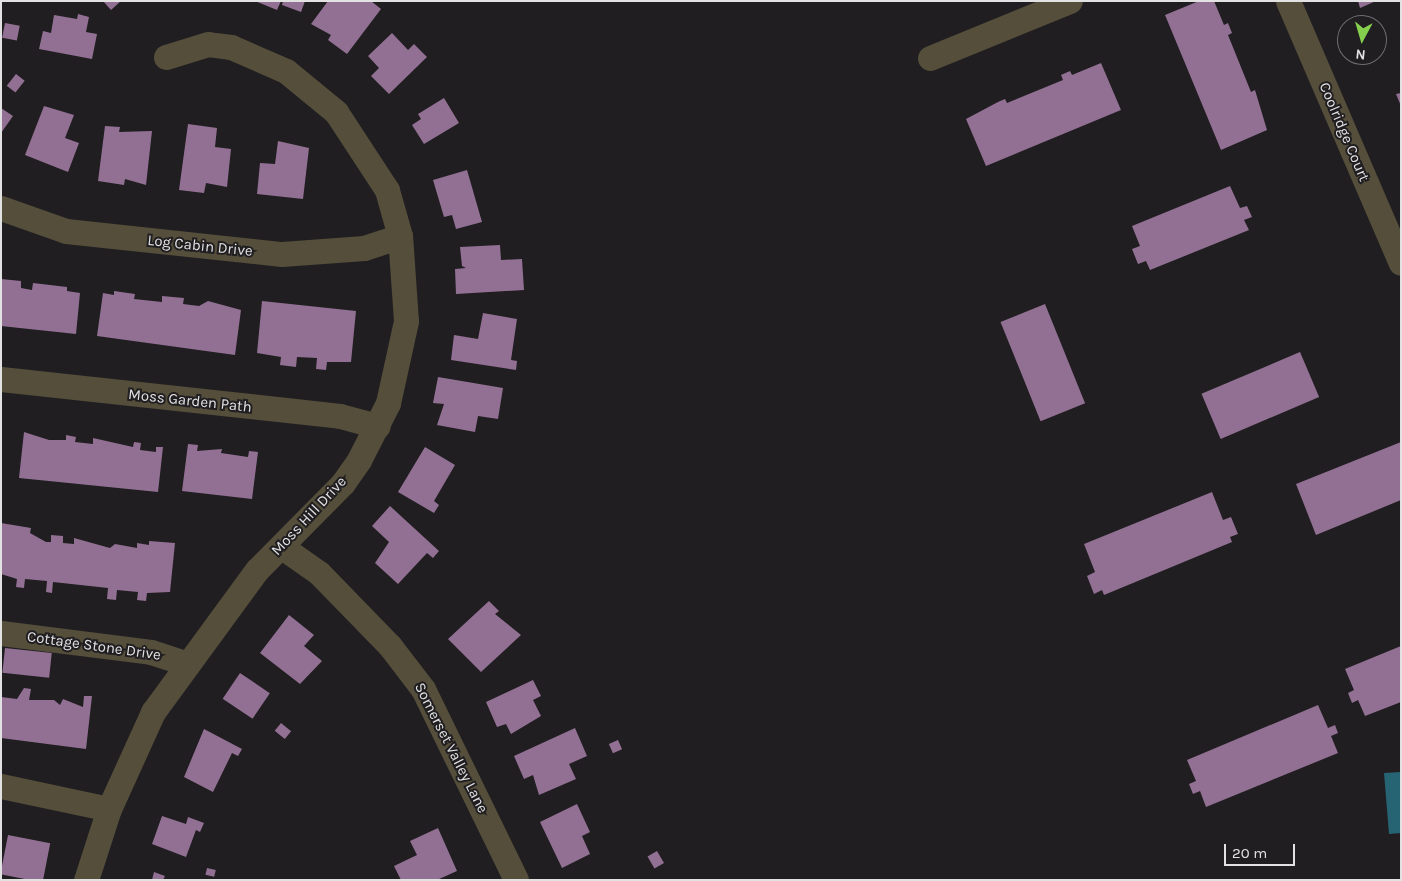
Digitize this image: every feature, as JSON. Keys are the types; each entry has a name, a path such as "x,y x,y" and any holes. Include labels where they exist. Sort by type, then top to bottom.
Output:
{"street":[{"path":"930,58 1070,1"},
{"name":"Coolridge Court","path":"1288,1 1401,264"},
{"name":"Moss Hill Drive","path":"86,880 108,809 153,712 185,663 257,570 343,483 378,426 395,382 406,321 400,236 387,190 370,158 336,112 311,88 266,60 231,47 208,44 166,57"},
{"name":"Log Cabin Drive","path":"1,208 66,231 282,254 364,248 400,236"},
{"name":"Moss Garden Path","path":"1,378 340,416 378,426"},
{"name":"Somerset Valley Lane","path":"282,546 319,573 390,646 423,689 516,880"},
{"name":"Cottage Stone Drive","path":"1,633 151,652 185,663"},
{"path":"1,786 108,809"}],"water":[{"path":"1401,772 1401,833 1389,834 1384,773"}],"building":[{"path":"103,1 121,1 111,10"},
{"path":"255,1 281,1 277,10"},
{"path":"283,1 305,1 301,12 282,5"},
{"path":"328,1 371,1 381,9 347,54 328,40 331,35 311,24"},
{"path":"1199,1 1214,1 1224,25 1228,23 1232,33 1228,35 1251,92 1255,90 1267,130 1221,150 1165,15"},
{"path":"1358,1 1376,1 1360,8"},
{"path":"78,14 89,17 86,32 97,34 92,59 39,49 43,31 51,33 54,15 77,19"},
{"path":"5,23 20,26 17,41 2,38"},
{"path":"392,33 408,50 414,44 427,57 389,94 371,76 379,68 368,56"},
{"path":"1101,63 1121,110 986,166 966,119 1005,99 1007,103 1063,80 1061,75 1070,71 1072,75"},
{"path":"16,74 25,81 15,93 7,86"},
{"path":"1401,93 1401,106 1396,94"},
{"path":"444,98 459,123 424,144 412,125 421,119 418,114"},
{"path":"44,106 74,115 65,138 79,143 68,172 25,155"},
{"path":"1,108 13,116 1,133"},
{"path":"188,124 217,128 215,147 231,149 227,187 206,183 204,193 179,190"},
{"path":"105,126 120,127 119,132 152,131 146,185 125,179 124,185 98,181"},
{"path":"278,141 309,148 303,199 257,194 260,163 275,164"},
{"path":"467,170 482,222 456,229 452,215 444,217 433,180"},
{"path":"1230,186 1240,208 1247,206 1252,217 1244,220 1249,230 1150,270 1146,261 1138,264 1132,249 1140,246 1132,226"},
{"path":"500,245 501,260 522,259 524,290 456,294 455,269 466,268 462,266 460,247"},
{"path":"1,279 21,281 21,288 32,290 33,283 67,287 67,291 80,293 76,334 1,326"},
{"path":"114,291 135,294 134,299 162,302 162,296 184,298 183,304 199,306 208,301 241,310 235,355 97,336 103,293 114,295"},
{"path":"262,301 356,311 351,362 327,362 326,370 316,369 317,358 297,357 296,367 280,365 281,357 257,353"},
{"path":"1045,304 1085,403 1041,421 1000,322"},
{"path":"483,313 517,319 511,360 517,361 516,370 451,360 454,335 478,339"},
{"path":"1300,352 1319,397 1221,439 1202,394"},
{"path":"438,377 503,388 498,419 478,416 475,432 437,425 444,404 433,403"},
{"path":"24,432 49,440 66,440 66,435 76,437 75,442 93,444 93,438 133,447 134,442 141,443 140,450 156,452 156,447 163,447 158,492 19,478"},
{"path":"1401,442 1401,500 1316,535 1296,484"},
{"path":"188,444 198,445 197,451 222,449 221,453 248,457 249,451 258,452 252,499 182,491"},
{"path":"425,447 455,465 434,501 439,505 434,513 398,492"},
{"path":"1212,492 1223,520 1231,517 1238,534 1230,537 1232,542 1104,595 1102,590 1094,594 1087,576 1095,572 1084,544"},
{"path":"390,506 439,551 433,558 427,553 398,584 375,563 389,542 372,526"},
{"path":"1,523 31,528 30,533 46,542 51,542 51,535 63,536 63,543 74,544 74,538 110,548 115,544 137,548 137,543 149,545 149,541 175,543 170,592 147,593 146,601 137,600 138,592 117,590 116,600 107,599 108,588 53,582 52,593 46,592 47,581 25,579 24,588 16,587 17,579 1,574"},
{"path":"489,601 499,611 495,614 521,635 481,672 448,639"},
{"path":"289,615 314,635 304,646 322,661 300,684 260,653"},
{"path":"1401,646 1401,702 1365,716 1358,700 1352,703 1348,693 1354,690 1345,669"},
{"path":"5,648 52,653 49,678 2,673"},
{"path":"240,673 270,693 253,719 223,699"},
{"path":"533,680 541,696 533,700 541,716 511,734 506,724 497,727 486,702"},
{"path":"24,688 31,689 29,700 54,700 60,705 63,699 83,707 84,696 92,696 86,749 1,738 1,697 17,699"},
{"path":"1318,705 1328,728 1335,725 1338,733 1331,736 1338,753 1206,807 1200,791 1193,794 1189,784 1196,781 1187,760"},
{"path":"281,723 291,731 285,739 275,731"},
{"path":"575,728 587,756 569,764 576,779 539,795 533,775 524,779 514,756"},
{"path":"204,729 242,749 238,756 232,753 213,792 184,777"},
{"path":"618,740 622,749 613,753 609,744"},
{"path":"577,804 590,832 582,836 590,854 562,868 540,822"},
{"path":"162,816 186,824 188,817 204,823 200,832 196,830 186,857 152,844"},
{"path":"438,828 457,871 437,880 401,880 394,866 417,855 410,841"},
{"path":"8,835 50,843 43,880 30,880 1,874"},
{"path":"657,851 664,863 654,869 647,856"},
{"path":"207,868 216,870 214,877 205,875"},
{"path":"154,872 165,876 163,880 152,880"}]}
